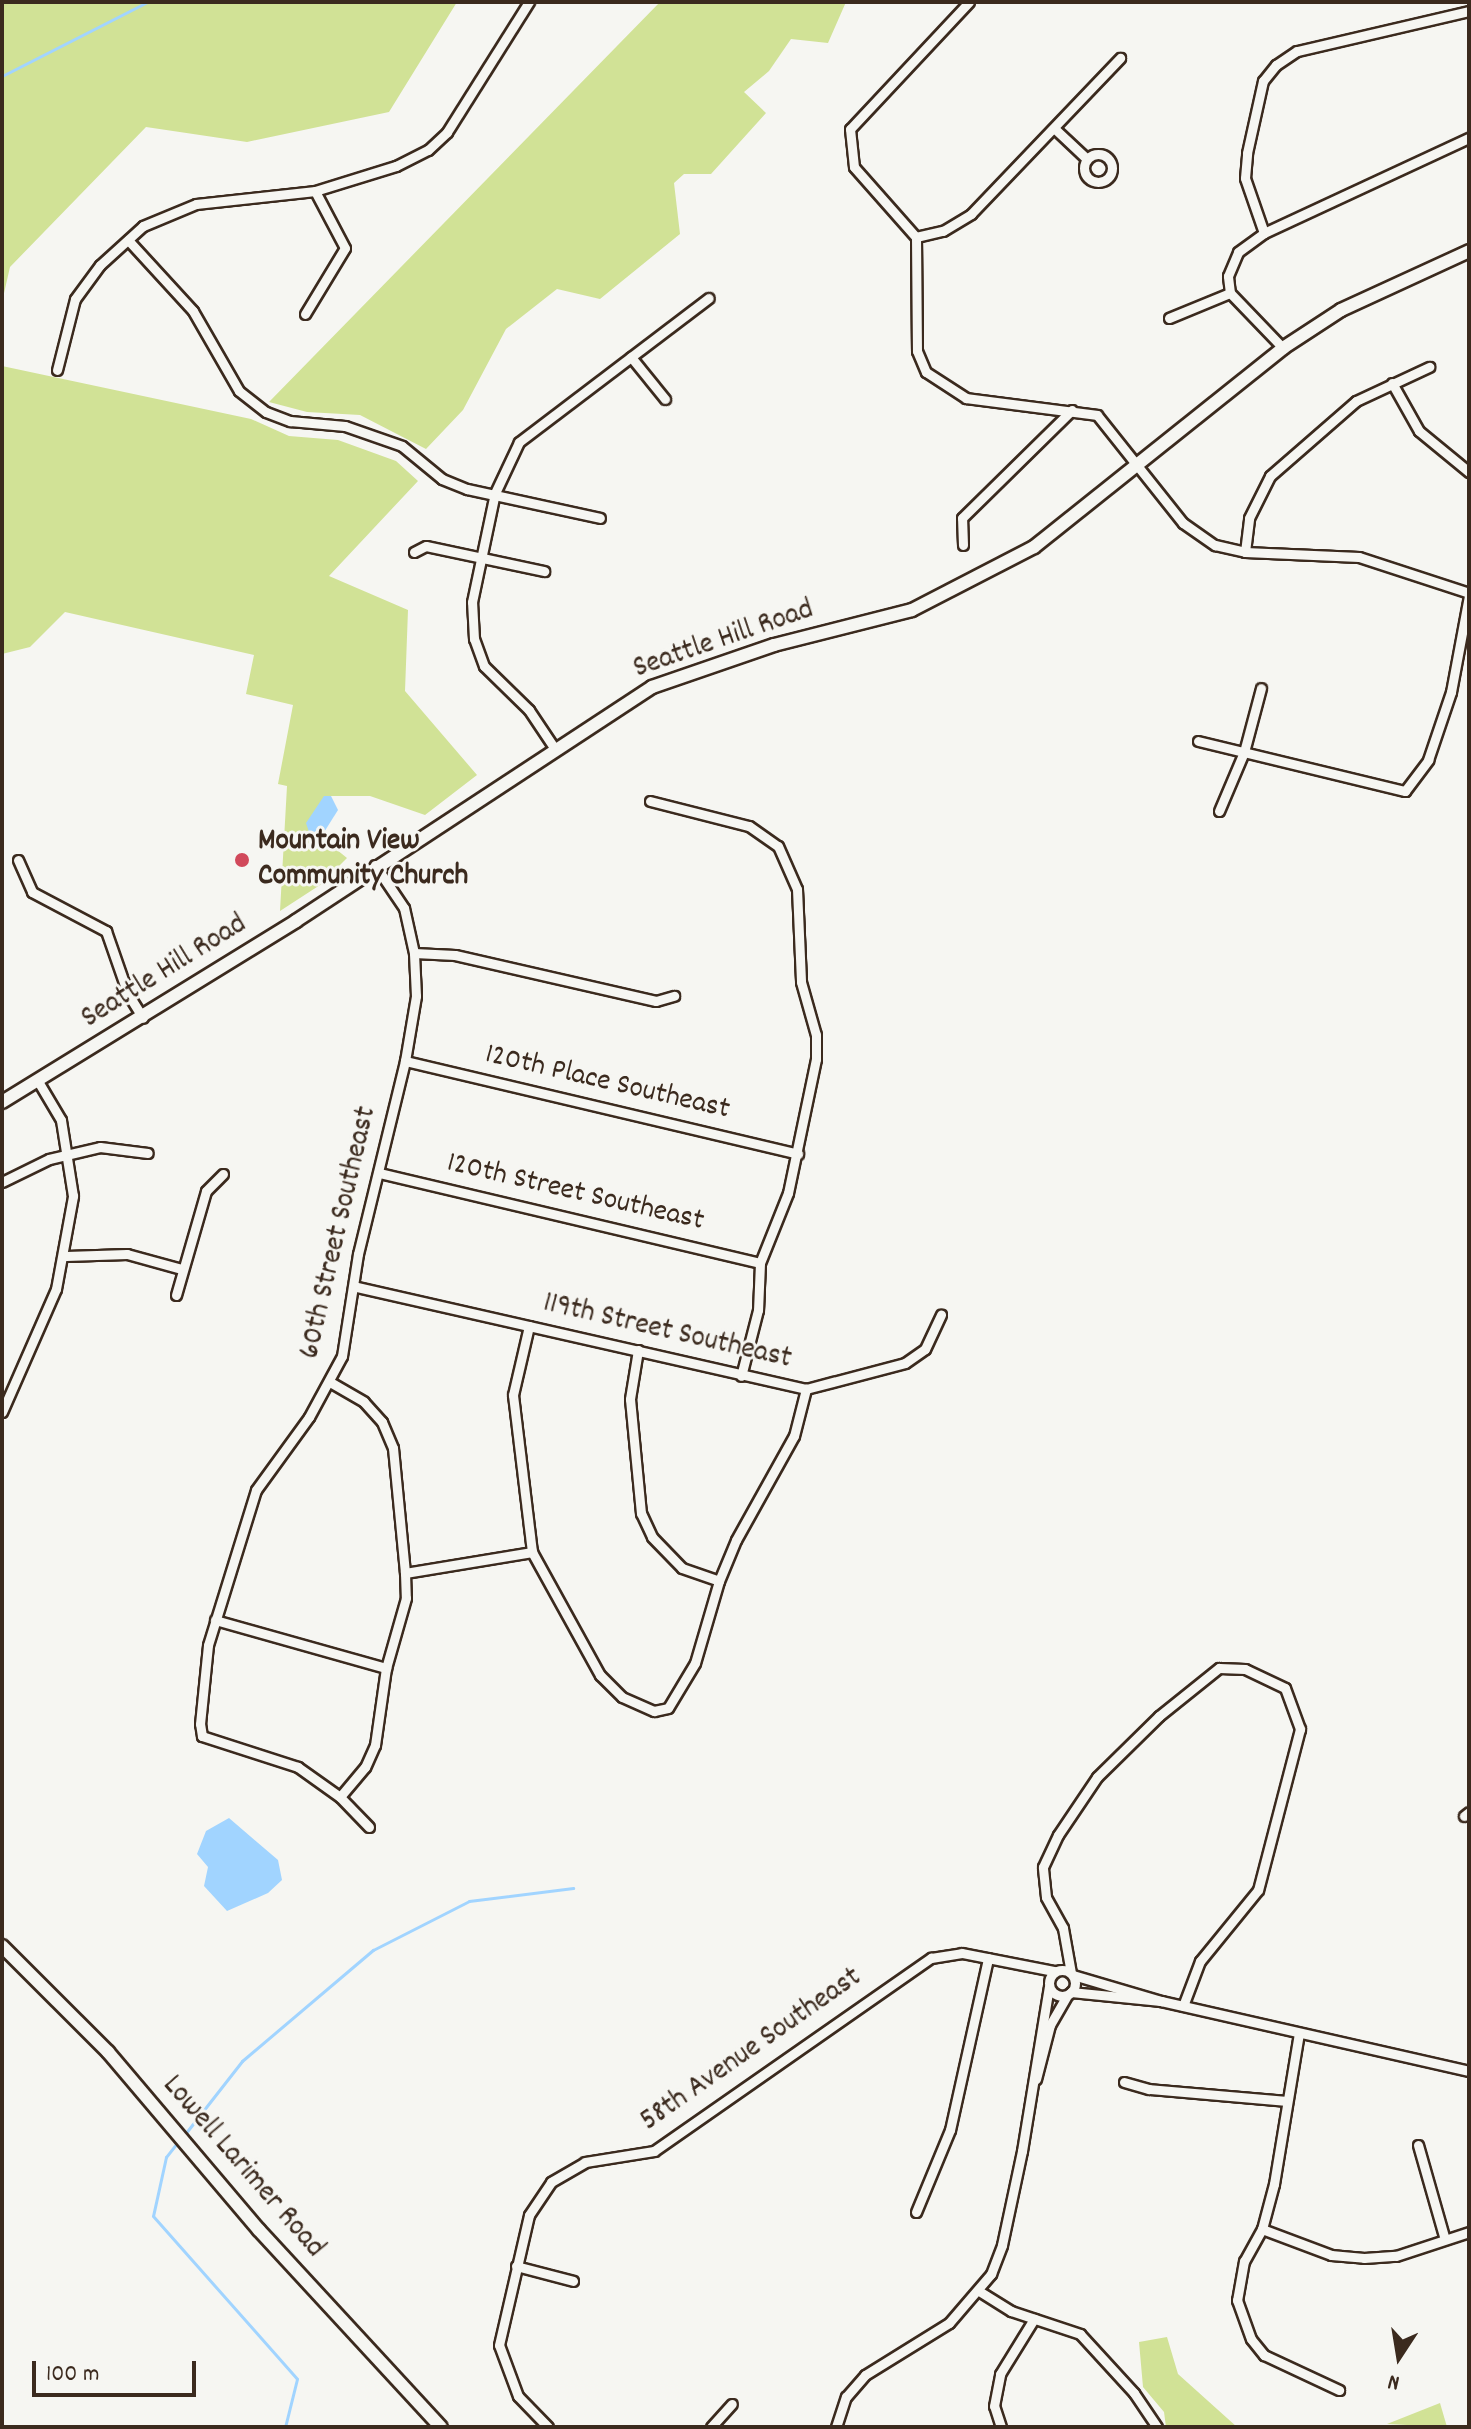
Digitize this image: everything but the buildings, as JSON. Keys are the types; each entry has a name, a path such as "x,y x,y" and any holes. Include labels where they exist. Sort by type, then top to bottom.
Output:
{"main road":[{"name":"Seattle Hill Road","path":"2,1102 39,1083 143,1018 652,687 774,645 912,610 1034,547 1141,466 1283,348 1341,310 1469,251"},
{"name":"Lowell Larimer Road","path":"2,1946 108,2052 259,2230 441,2427"}],"street":[{"path":"57,370 75,299 100,265 128,240 165,214 196,204 315,191 396,166 428,150 447,132 529,2"},
{"path":"969,2 850,129 854,167 916,237 917,351 926,372 966,398 1097,415 1141,466 1183,523 1215,545 1245,552 1359,557 1469,594 1451,692 1428,760 1405,791 1198,741"},
{"path":"1264,233 1245,178 1247,153 1263,81 1297,51 1469,11"},
{"path":"916,237 943,231 971,214 1120,58"},
{"path":"1055,129 1087,159"},
{"path":"1283,348 1230,293 1228,276 1238,252 1264,233 1469,138"},
{"path":"305,314 345,248 315,191"},
{"path":"128,240 193,311 239,391 266,412 368,434 402,446 442,479 600,518"},
{"path":"1169,318 1230,293"},
{"path":"555,749 529,710 484,666 479,653 472,602 495,493 519,442 709,298"},
{"path":"631,357 665,399"},
{"path":"1245,552 1249,518 1270,476 1356,401 1429,367"},
{"path":"1392,383 1419,431 1469,472"},
{"path":"963,545 962,518 1072,410"},
{"path":"414,552 426,546 544,571"},
{"path":"1219,811 1244,752 1261,688"},
{"path":"650,801 749,826 778,846 797,889 801,982 816,1059 798,1154 760,1263 758,1310 741,1376"},
{"path":"18,860 32,892 106,931 128,994 143,1018"},
{"name":"60th Street Southeast","path":"340,1797 298,1767 202,1736 215,1620 256,1490 330,1382 342,1356 357,1287 358,1254 405,1061 416,996 414,953 404,908 375,865"},
{"path":"414,953 455,955 656,1001 674,996"},
{"name":"120th Place Southeast","path":"405,1061 798,1154"},
{"path":"3,1407 36,1339 66,1256 73,1196 70,1153 61,1120 39,1083"},
{"path":"2,1182 70,1153 100,1147 148,1153"},
{"name":"120th Street Southeast","path":"379,1173 760,1263"},
{"path":"176,1295 206,1191 223,1174"},
{"path":"66,1256 127,1254 182,1269"},
{"name":"119th Street Southeast","path":"357,1287 806,1389 905,1363 925,1349 941,1315"},
{"path":"529,1326 513,1395 532,1552 600,1675 622,1697 654,1711 668,1708 703,1646 719,1581 736,1540 794,1436 806,1389"},
{"path":"638,1350 630,1399 641,1513 652,1537 682,1568 719,1581"},
{"path":"330,1382 364,1402 382,1422 393,1448 405,1573 406,1598 386,1668 375,1745 365,1767 340,1797 369,1827"},
{"path":"405,1573 532,1552"},
{"path":"215,1620 386,1668"},
{"path":"836,2427 846,2397 865,2375 949,2323 979,2291 1002,2245 1036,2079 1050,2025 1069,1994 1072,1974 1063,1928 1046,1897 1043,1867 1097,1777 1159,1716 1219,1668 1245,1669 1285,1688 1300,1729 1258,1890 1190,1978 1183,2006"},
{"path":"1036,2079 1048,1985 1065,1949"},
{"name":"58th Avenue Southeast","path":"548,2427 518,2396 502,2361 501,2329 537,2198 566,2171 585,2162 654,2151 931,1958 962,1953 1072,1974 1161,2001"},
{"path":"916,2212 950,2130 988,1958"},
{"name":"58th Avenue Southeast","path":"1027,1967 1054,1994 1161,2001"},
{"path":"1161,2001 1469,2071"},
{"path":"1299,2033 1262,2229 1239,2277 1241,2318 1251,2339 1282,2367 1339,2390"},
{"path":"1124,2082 1149,2089 1285,2101"},
{"path":"1418,2145 1444,2236"},
{"path":"1262,2229 1331,2255 1364,2258 1396,2256 1444,2236 1469,2232"},
{"path":"515,2270 573,2281"},
{"path":"979,2291 1034,2319 1080,2334 1134,2393 1157,2427"},
{"path":"1001,2427 994,2406 1000,2374 1034,2319"},
{"path":"711,2427 732,2404"}],"green space":[{"path":"2,2 457,2 389,112 247,142 146,127 10,267 2,302"},
{"path":"660,2 846,2 828,43 791,39 769,71 744,92 766,113 711,174 684,174 674,183 680,234 600,299 557,289 506,329 463,410 426,449 360,415 307,412 269,402"},
{"path":"2,366 251,419 289,436 338,440 396,461 418,481 329,576 408,610 405,691 477,775 425,815 370,796 324,796 321,837 347,858 320,885 280,911 287,786 278,784 293,705 246,694 254,655 65,612 30,647 2,654"},
{"path":"1167,2337 1178,2374 1237,2427 1166,2427 1164,2412 1143,2387 1139,2342"},
{"path":"1440,2403 1447,2427 1387,2424"}],"water":[{"path":"324,796 331,796 338,810 321,837 309,832 306,823"},
{"path":"229,1818 278,1860 282,1880 268,1893 227,1911 204,1886 208,1867 197,1854 206,1831"}],"waterway":[{"path":"2,76 147,2"},
{"path":"185,2134 242,2061 373,1950 469,1901 573,1888"},
{"path":"177,2143 166,2157 153,2216 297,2379 285,2427"}],"place":[{"name":"Mountain View Community Church","path":"242,860"}]}
